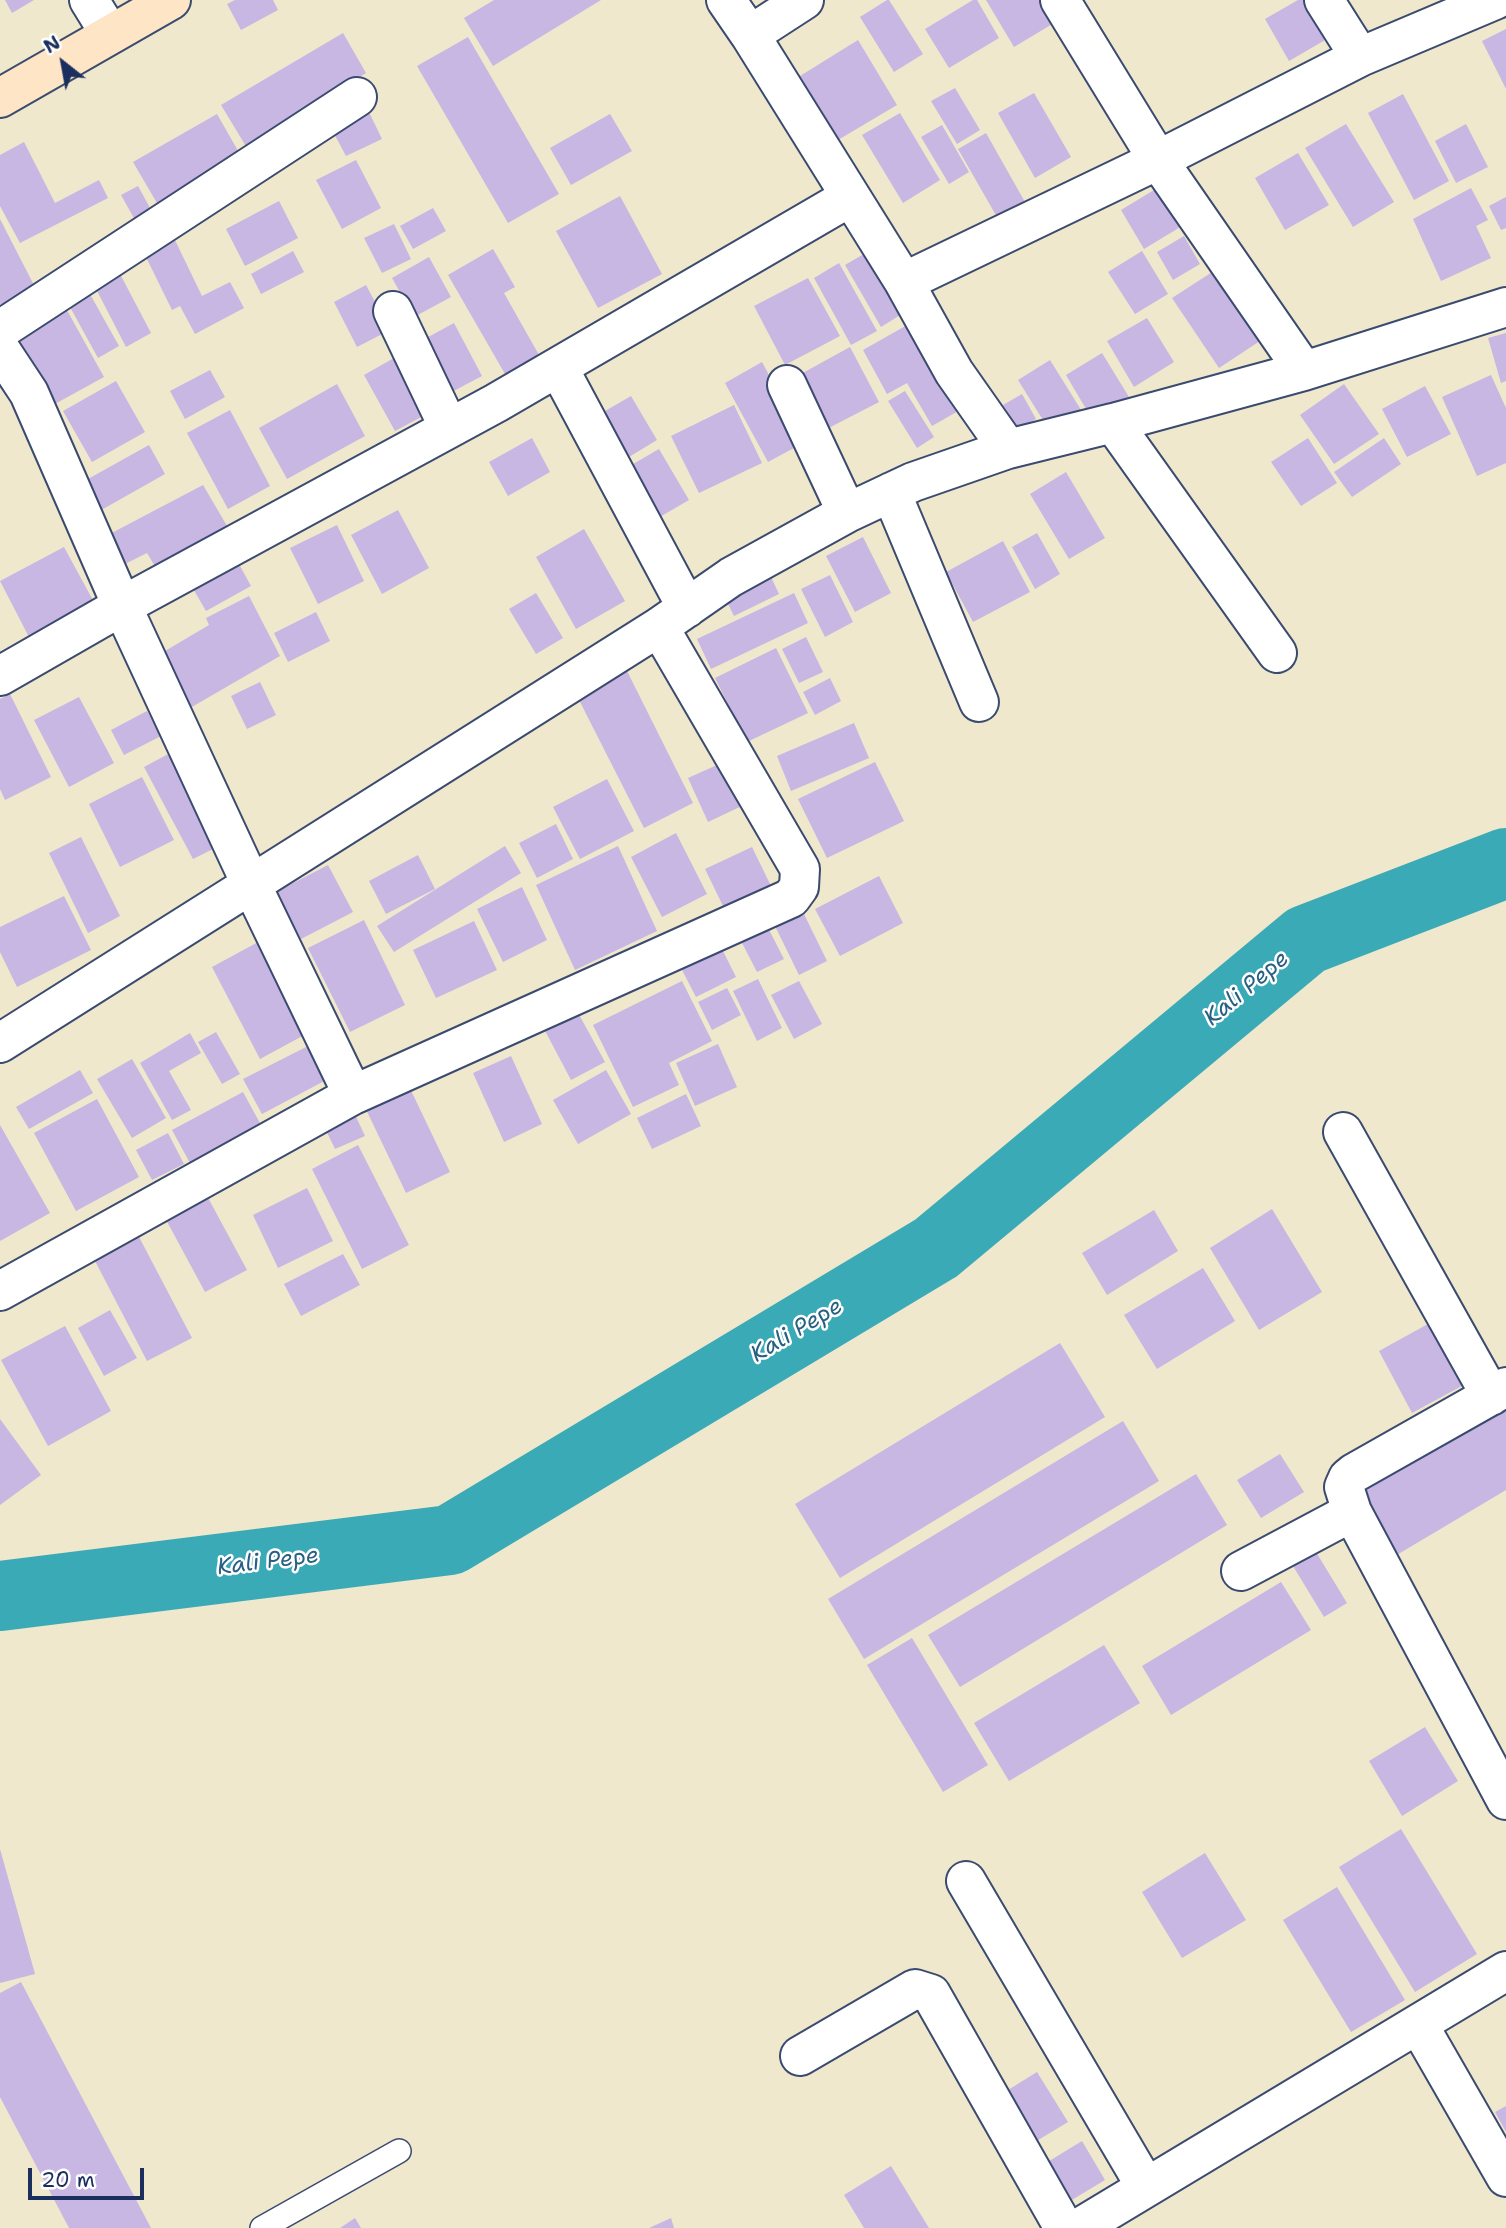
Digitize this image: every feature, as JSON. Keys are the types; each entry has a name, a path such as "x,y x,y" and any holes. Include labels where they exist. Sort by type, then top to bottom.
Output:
{"main road":[{"path":"0,98 171,0"}],"street":[{"path":"89,0 110,34"},
{"path":"726,0 751,35 904,282 954,372 1008,449"},
{"path":"751,35 804,0"},
{"path":"1060,0 1157,160 1304,371"},
{"path":"1324,0 1360,57"},
{"path":"904,282 1157,160 1360,57 1495,0"},
{"path":"0,330 357,97"},
{"path":"0,676 121,606 558,367 850,197"},
{"path":"0,1043 673,618 731,577 846,513 913,482 1008,449 1113,424 1304,371 1506,307"},
{"path":"393,311 449,428"},
{"path":"0,349 15,401 121,606 353,1095"},
{"path":"0,1291 353,1095 791,898 799,887 800,869 673,618 558,367"},
{"path":"787,385 846,513"},
{"path":"1113,424 1277,653"},
{"path":"891,492 979,702"},
{"path":"1343,1132 1499,1391 1354,1473 1344,1487 1352,1512 1506,1800"},
{"path":"1241,1571 1352,1512"},
{"path":"966,1881 1146,2187"},
{"path":"1079,2228 1506,1971"},
{"path":"800,2056 915,1989 930,1994 1064,2228"},
{"path":"1418,2024 1506,2177"}],"lane":[{"path":"262,2228 399,2151"}],"building":[{"path":"5,0 34,0 12,13"},
{"path":"235,0 273,0 278,10 241,30 227,4"},
{"path":"494,0 601,0 493,66 464,18"},
{"path":"887,0 923,54 894,72 860,17"},
{"path":"977,0 999,38 949,68 925,29"},
{"path":"986,0 1040,0 1054,23 1014,47"},
{"path":"1298,0 1312,0 1332,36 1289,61 1265,19"},
{"path":"1506,29 1506,89 1482,41"},
{"path":"343,33 366,73 247,148 221,105"},
{"path":"468,37 559,194 508,223 417,66"},
{"path":"858,40 897,105 838,140 800,76"},
{"path":"955,88 980,130 957,144 931,101"},
{"path":"1034,93 1071,157 1035,178 998,113"},
{"path":"1403,94 1449,181 1414,200 1368,113"},
{"path":"367,108 382,139 346,156 330,126"},
{"path":"900,113 940,180 903,203 862,135"},
{"path":"217,114 245,163 161,210 133,162"},
{"path":"610,114 632,151 571,185 550,148"},
{"path":"1346,124 1394,202 1353,227 1305,148"},
{"path":"1466,124 1488,167 1456,183 1435,141"},
{"path":"942,125 969,172 949,184 921,137"},
{"path":"986,133 1025,202 997,217 958,149"},
{"path":"24,142 55,203 99,180 108,198 20,243 0,206 0,155"},
{"path":"1298,153 1329,205 1285,230 1255,178"},
{"path":"356,160 381,208 342,229 316,180"},
{"path":"138,186 155,217 139,227 121,195"},
{"path":"1159,187 1182,226 1144,249 1121,210"},
{"path":"1471,188 1488,220 1476,226 1491,258 1441,281 1413,219"},
{"path":"620,196 662,274 598,308 556,231"},
{"path":"1506,197 1506,228 1501,230 1489,206"},
{"path":"279,201 298,238 245,266 226,229"},
{"path":"433,208 446,231 413,249 400,226"},
{"path":"0,219 39,295 5,313 0,303"},
{"path":"394,224 411,259 382,273 364,238"},
{"path":"173,236 202,296 230,282 244,308 195,334 180,306 172,310 143,251"},
{"path":"1184,236 1200,264 1173,280 1157,252"},
{"path":"493,249 515,287 504,293 539,355 505,374 448,275"},
{"path":"293,251 304,272 261,294 251,274"},
{"path":"869,251 905,312 881,327 845,265"},
{"path":"1142,251 1168,294 1135,314 1108,272"},
{"path":"429,257 451,297 414,317 392,278"},
{"path":"839,263 877,331 851,345 814,278"},
{"path":"1220,267 1266,337 1219,368 1172,298"},
{"path":"119,272 151,333 126,347 94,285"},
{"path":"808,278 840,336 785,365 754,306"},
{"path":"366,285 390,330 357,347 334,302"},
{"path":"86,287 119,346 98,358 65,298"},
{"path":"63,303 104,377 53,405 12,331"},
{"path":"1147,318 1174,362 1134,387 1107,341"},
{"path":"916,320 967,406 932,426 907,383 887,394 863,350"},
{"path":"454,323 482,376 446,395 419,342"},
{"path":"1506,333 1506,381 1501,383 1488,338"},
{"path":"850,347 879,402 819,433 790,380"},
{"path":"1102,353 1129,397 1092,419 1066,375"},
{"path":"394,358 425,415 395,431 364,375"},
{"path":"1050,360 1083,413 1051,433 1018,380"},
{"path":"762,362 805,442 768,462 725,383"},
{"path":"210,370 225,397 185,419 170,391"},
{"path":"1491,375 1506,408 1506,463 1477,476 1442,397"},
{"path":"116,381 145,432 92,462 63,411"},
{"path":"337,384 365,436 287,479 259,428"},
{"path":"1344,384 1379,434 1334,464 1300,415"},
{"path":"1425,386 1451,434 1407,457 1382,409"},
{"path":"905,391 934,437 917,448 888,401"},
{"path":"1022,394 1036,419 1018,430 1003,405"},
{"path":"631,396 657,440 619,463 593,418"},
{"path":"734,405 762,463 699,493 671,436"},
{"path":"230,410 270,486 228,509 187,433"},
{"path":"532,438 550,472 508,496 489,462"},
{"path":"1308,438 1337,483 1301,506 1271,462"},
{"path":"1384,438 1401,464 1352,497 1334,472"},
{"path":"149,445 165,474 96,513 79,484"},
{"path":"659,449 689,500 646,525 616,474"},
{"path":"1066,472 1105,538 1069,559 1030,494"},
{"path":"203,485 230,531 159,573 147,553 121,566 106,536"},
{"path":"398,510 429,568 382,594 351,535"},
{"path":"337,525 364,581 318,604 290,548"},
{"path":"584,529 625,601 576,629 536,557"},
{"path":"1037,533 1060,574 1035,589 1012,547"},
{"path":"863,537 891,593 855,612 826,556"},
{"path":"1003,541 1030,592 973,622 946,572"},
{"path":"64,547 95,604 30,639 0,581"},
{"path":"234,555 251,586 206,611 188,580"},
{"path":"770,575 779,594 734,616 724,596"},
{"path":"830,575 853,622 825,637 801,589"},
{"path":"536,593 563,638 536,654 509,609"},
{"path":"794,593 808,623 711,669 697,639"},
{"path":"249,596 280,656 190,708 160,654 209,625 206,618"},
{"path":"316,612 330,641 288,662 274,633"},
{"path":"806,637 823,672 799,683 782,649"},
{"path":"776,648 808,713 747,742 715,678"},
{"path":"626,669 693,803 644,828 576,694"},
{"path":"830,678 841,701 815,715 803,692"},
{"path":"260,682 276,715 247,729 231,696"},
{"path":"10,694 51,777 5,800 0,789 0,699"},
{"path":"79,697 114,763 69,787 34,720"},
{"path":"147,711 161,736 124,755 111,730"},
{"path":"854,723 869,758 791,791 777,756"},
{"path":"172,752 221,845 193,859 144,767"},
{"path":"726,761 746,804 708,822 688,778"},
{"path":"875,762 904,821 827,858 798,799"},
{"path":"142,777 174,840 120,867 89,804"},
{"path":"607,779 634,831 580,859 553,807"},
{"path":"556,824 573,859 537,878 519,843"},
{"path":"676,833 707,894 662,917 631,857"},
{"path":"81,837 120,916 88,933 49,853"},
{"path":"505,846 521,873 394,952 377,926"},
{"path":"618,846 657,931 575,970 536,885"},
{"path":"752,847 771,886 724,908 705,869"},
{"path":"418,855 435,889 386,914 369,881"},
{"path":"328,865 353,912 301,939 276,892"},
{"path":"879,876 903,923 840,956 815,909"},
{"path":"522,887 547,940 503,962 477,909"},
{"path":"64,896 91,950 17,987 0,952 0,927"},
{"path":"802,910 827,961 799,975 774,924"},
{"path":"364,920 405,1005 350,1032 308,948"},
{"path":"474,921 497,970 436,998 413,950"},
{"path":"766,924 784,959 757,972 739,937"},
{"path":"260,941 308,1033 260,1059 212,967"},
{"path":"721,947 736,977 696,997 681,968"},
{"path":"758,979 782,1028 757,1041 733,991"},
{"path":"682,981 712,1041 669,1063 679,1085 633,1107 593,1025"},
{"path":"799,981 822,1024 794,1039 771,995"},
{"path":"727,988 741,1015 712,1030 698,1002"},
{"path":"576,1009 605,1062 571,1080 543,1027"},
{"path":"216,1032 240,1074 222,1084 198,1042"},
{"path":"190,1033 201,1053 169,1071 191,1110 172,1120 140,1063"},
{"path":"718,1044 737,1087 695,1106 676,1063"},
{"path":"310,1045 328,1079 262,1114 243,1079"},
{"path":"511,1056 542,1124 504,1142 473,1073"},
{"path":"132,1059 166,1118 132,1138 97,1079"},
{"path":"80,1070 93,1093 29,1129 16,1107"},
{"path":"606,1070 631,1114 578,1144 553,1100"},
{"path":"406,1080 450,1172 406,1193 362,1101"},
{"path":"243,1092 261,1125 190,1163 172,1130"},
{"path":"686,1094 701,1126 652,1149 637,1118"},
{"path":"97,1099 139,1177 76,1211 34,1133"},
{"path":"352,1108 365,1136 335,1149 322,1122"},
{"path":"0,1125 50,1213 0,1241"},
{"path":"168,1133 184,1164 152,1180 136,1150"},
{"path":"358,1145 409,1245 362,1269 312,1169"},
{"path":"307,1188 333,1241 278,1268 253,1215"},
{"path":"206,1194 247,1270 205,1292 164,1216"},
{"path":"1272,1209 1322,1292 1259,1330 1210,1248"},
{"path":"1154,1210 1178,1251 1107,1295 1082,1253"},
{"path":"138,1235 192,1338 147,1361 94,1259"},
{"path":"343,1254 360,1285 301,1316 284,1284"},
{"path":"1203,1268 1235,1321 1157,1369 1124,1315"},
{"path":"110,1310 137,1358 104,1376 78,1328"},
{"path":"1437,1319 1471,1381 1412,1413 1379,1351"},
{"path":"65,1326 111,1411 48,1446 1,1360"},
{"path":"1060,1343 1105,1417 840,1578 795,1504"},
{"path":"1506,1401 1506,1490 1390,1559 1351,1495"},
{"path":"0,1419 41,1475 0,1505"},
{"path":"1123,1421 1159,1481 864,1659 828,1599"},
{"path":"1280,1454 1304,1492 1261,1518 1237,1480"},
{"path":"1196,1474 1227,1525 960,1687 928,1635"},
{"path":"1316,1552 1347,1603 1324,1617 1293,1566"},
{"path":"1281,1582 1311,1630 1171,1715 1142,1666"},
{"path":"912,1638 988,1765 943,1792 867,1665"},
{"path":"1104,1645 1140,1703 1009,1781 974,1723"},
{"path":"1425,1727 1458,1781 1402,1816 1369,1761"},
{"path":"1401,1829 1477,1954 1415,1992 1339,1867"},
{"path":"0,1849 35,1974 0,1983"},
{"path":"1205,1853 1246,1920 1182,1958 1142,1892"},
{"path":"1337,1887 1405,2000 1351,2032 1283,1920"},
{"path":"21,1982 151,2228 69,2228 0,2097 0,1993"},
{"path":"1037,2072 1068,2122 1030,2145 1000,2095"},
{"path":"1506,2106 1506,2132 1495,2112"},
{"path":"1082,2141 1105,2180 1065,2204 1041,2166"},
{"path":"891,2166 929,2228 864,2228 844,2195"},
{"path":"355,2218 361,2228 340,2228"},
{"path":"671,2218 674,2228 649,2228"}],"waterway":[{"name":"Kali Pepe","path":"0,1596 450,1540 936,1248 1306,940 1506,863"}]}
